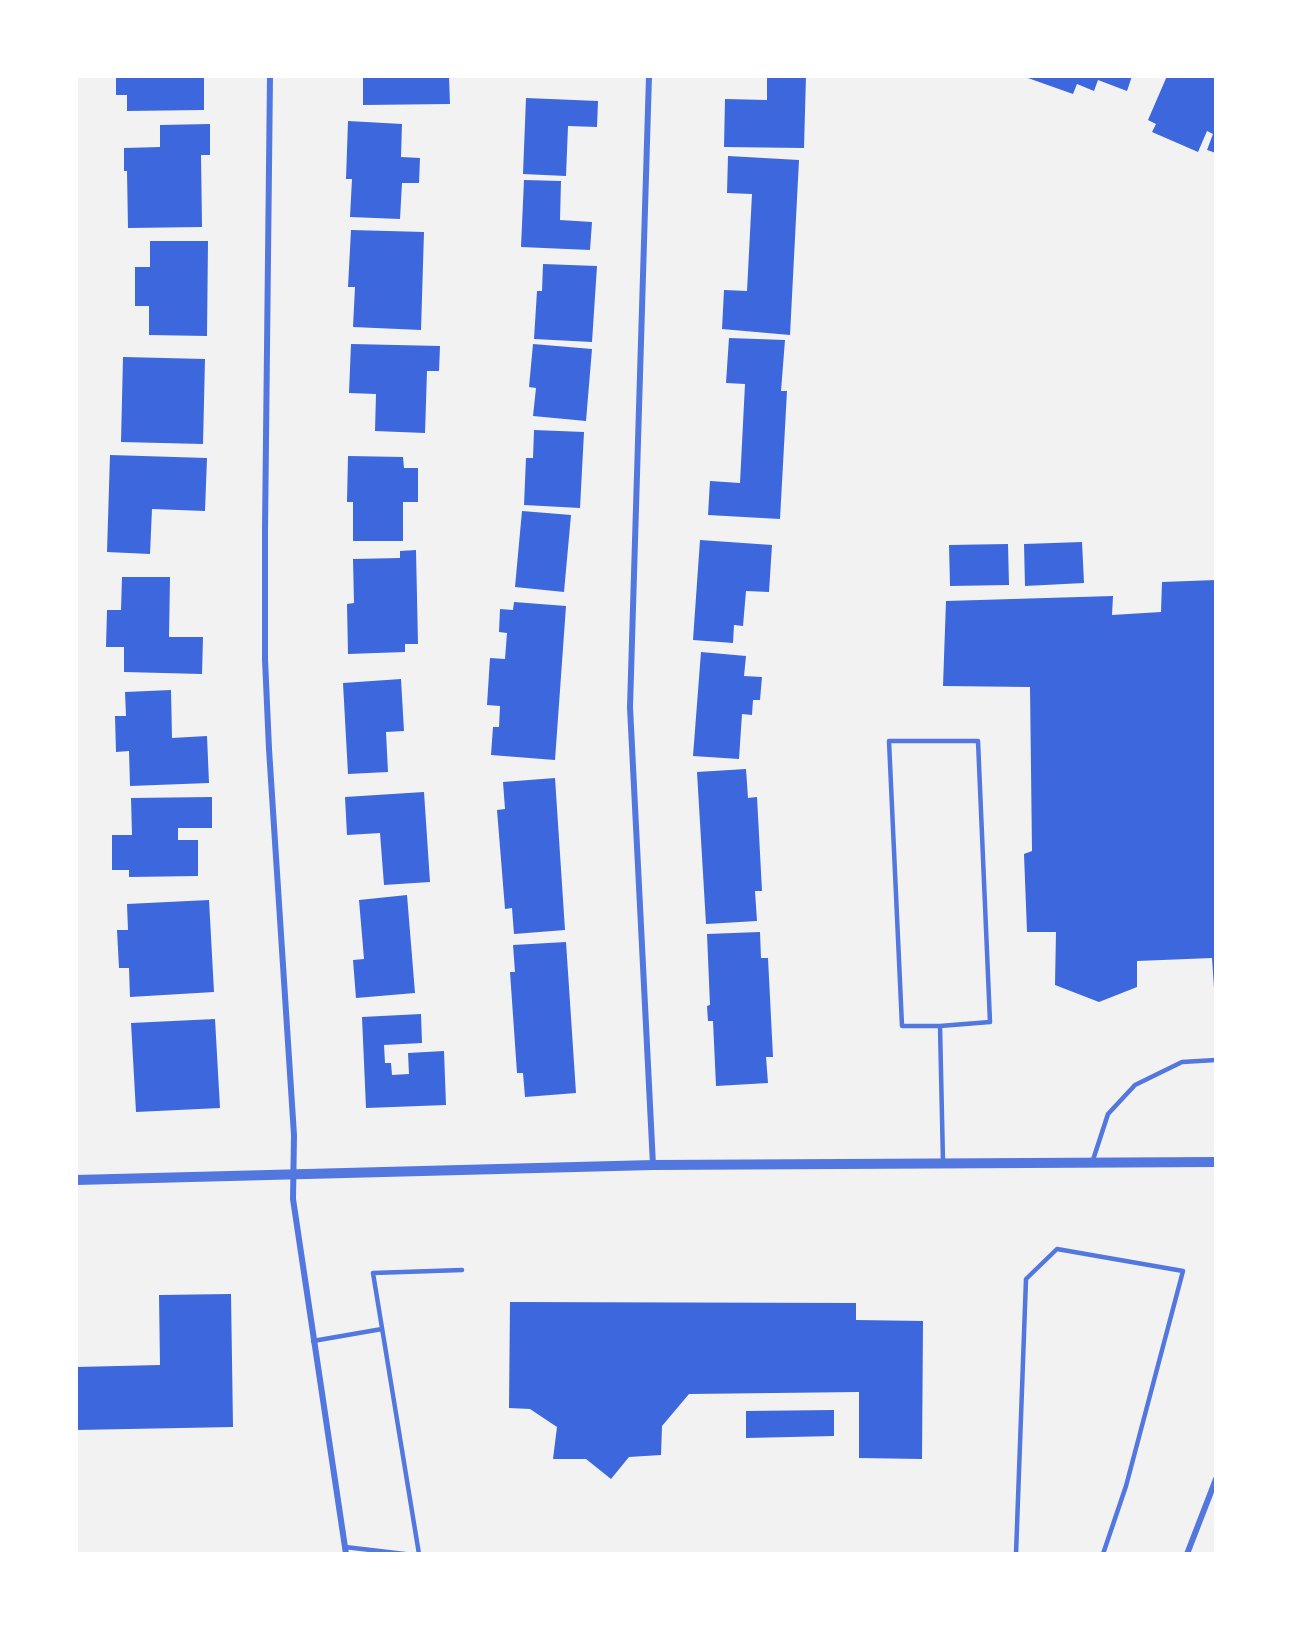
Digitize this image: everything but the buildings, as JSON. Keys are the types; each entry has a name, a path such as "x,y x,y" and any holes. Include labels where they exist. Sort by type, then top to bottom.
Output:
{"street":[{"path":"270,76 265,659 273,826 294,1135 295,1224 345,1550"},
{"path":"649,76 630,707 653,1165"},
{"path":"76,1180 653,1165 1215,1162"},
{"path":"1187,1554 1215,1479"}],"lane":[{"path":"889,741 978,741 990,1022 940,1026 902,1026 889,741"},
{"path":"940,1026 943,1163"},
{"path":"1092,1163 1108,1114 1135,1085 1182,1062 1215,1060"},
{"path":"1016,1554 1026,1279 1057,1249 1183,1271 1126,1486 1103,1554"},
{"path":"419,1554 373,1273 462,1270"},
{"path":"314,1341 382,1329"},
{"path":"345,1550 405,1554"}]}
